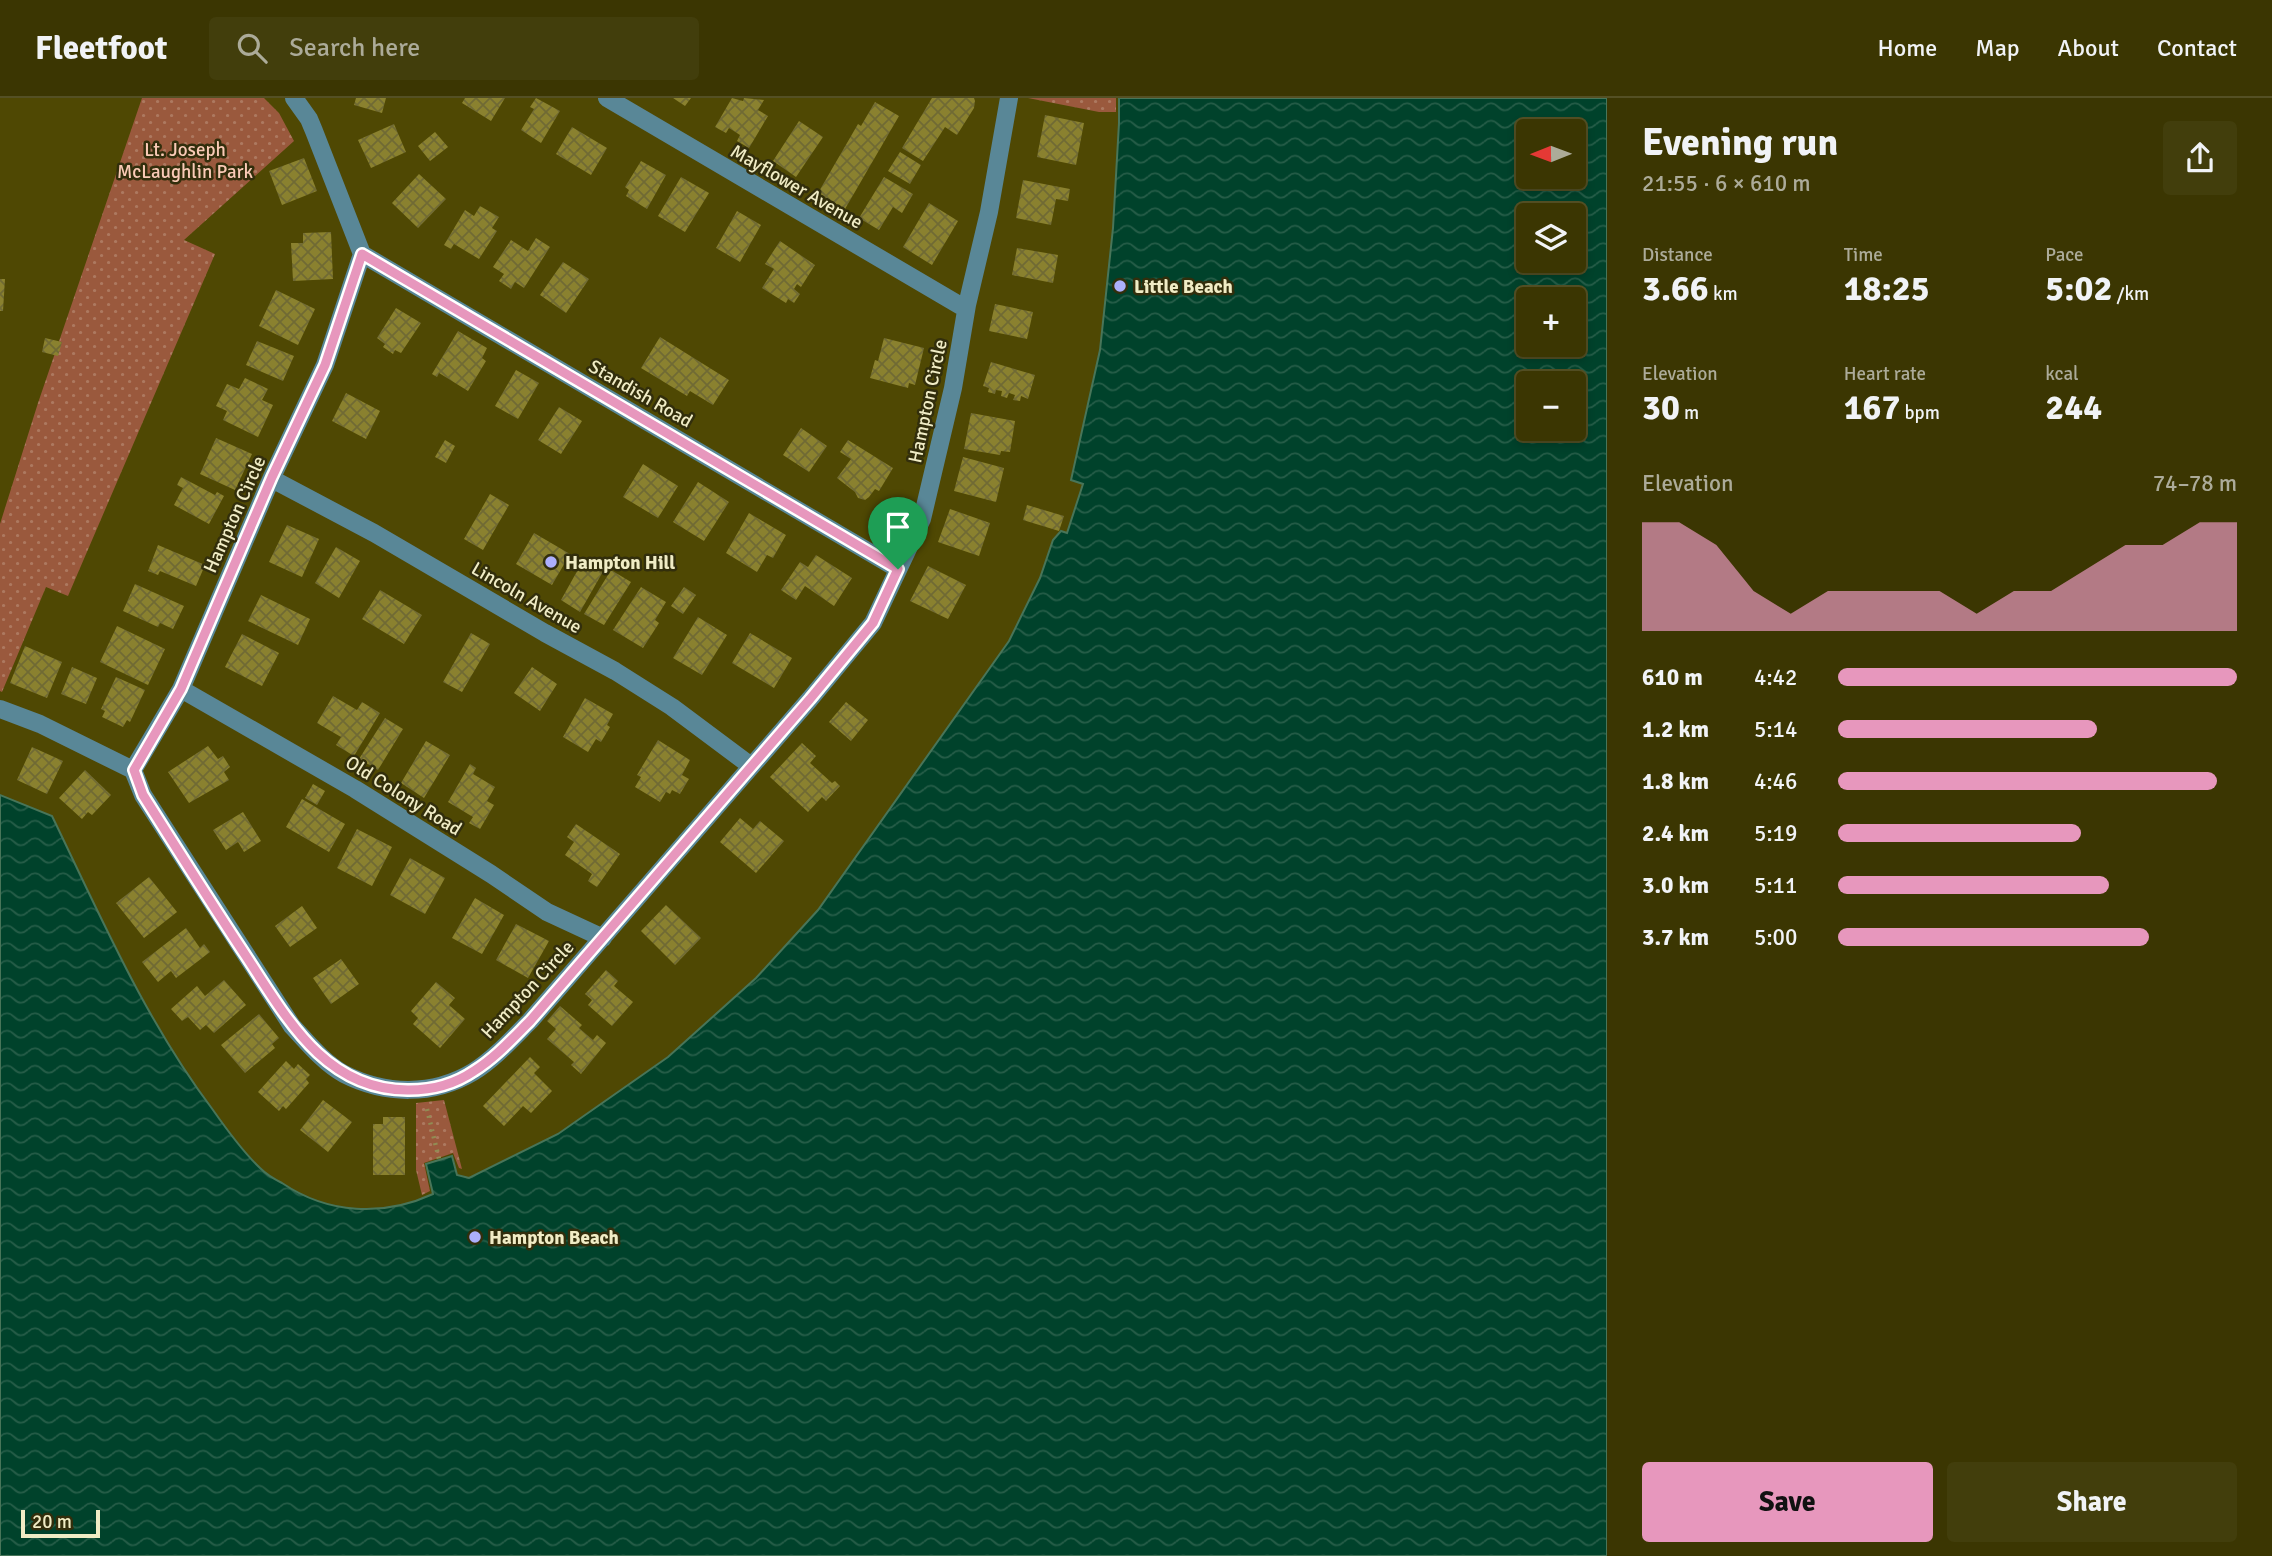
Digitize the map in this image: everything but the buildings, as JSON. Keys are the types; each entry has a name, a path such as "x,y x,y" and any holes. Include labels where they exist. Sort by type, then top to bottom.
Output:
{"street":[{"path":"294,98 309,119 362,254"},
{"name":"Mayflower Avenue","path":"607,98 966,309"},
{"name":"Hampton Circle","path":"362,254 325,365 181,689 134,770 143,795 237,942 292,1026 318,1055 343,1073 370,1084 396,1090 425,1090 443,1086 473,1072 497,1054 530,1021 873,623 922,519 953,388 966,309 989,212 1009,98"},
{"name":"Standish Road","path":"362,254 898,569"},
{"name":"Lincoln Avenue","path":"272,480 374,533 615,671 672,707 751,765"},
{"name":"Old Colony Road","path":"181,689 355,789 547,912 603,938"},
{"path":"0,709 40,724 134,770"}],"path":[{"path":"425,1090 439,1159"}],"green space":[{"name":"Lt. Joseph McLaughlin Park","path":"142,98 264,98 279,113 294,141 184,240 215,254 68,596 46,587 2,692 0,524 38,403"},
{"path":"1028,98 1116,98 1116,112 1099,112"},
{"path":"444,1100 462,1169 459,1168 453,1153 424,1163 430,1191 422,1195 416,1170 416,1103"}],"water":[{"path":"1119,98 1607,98 1607,1556 0,1556 0,795 52,816 125,967 166,1040 235,1140 262,1170 273,1178 318,1201 337,1206 375,1209 395,1206 433,1194 426,1164 452,1156 457,1175 469,1178 558,1134 668,1057 756,978 818,910 1009,641 1040,578 1053,540 1061,531 1067,533 1083,484 1071,480 1100,350 1113,228"}],"place":[{"name":"Little Beach","path":"1120,286"},
{"name":"Hampton Hill","path":"551,562"},
{"name":"Hampton Beach","path":"475,1237"}],"route":[{"path":"362,254 898,569 873,623 530,1021 497,1054 473,1072 443,1086 425,1090 396,1090 370,1084 343,1073 318,1055 292,1026 237,942 143,795 134,770 181,689 272,477 325,365 362,254"}]}
